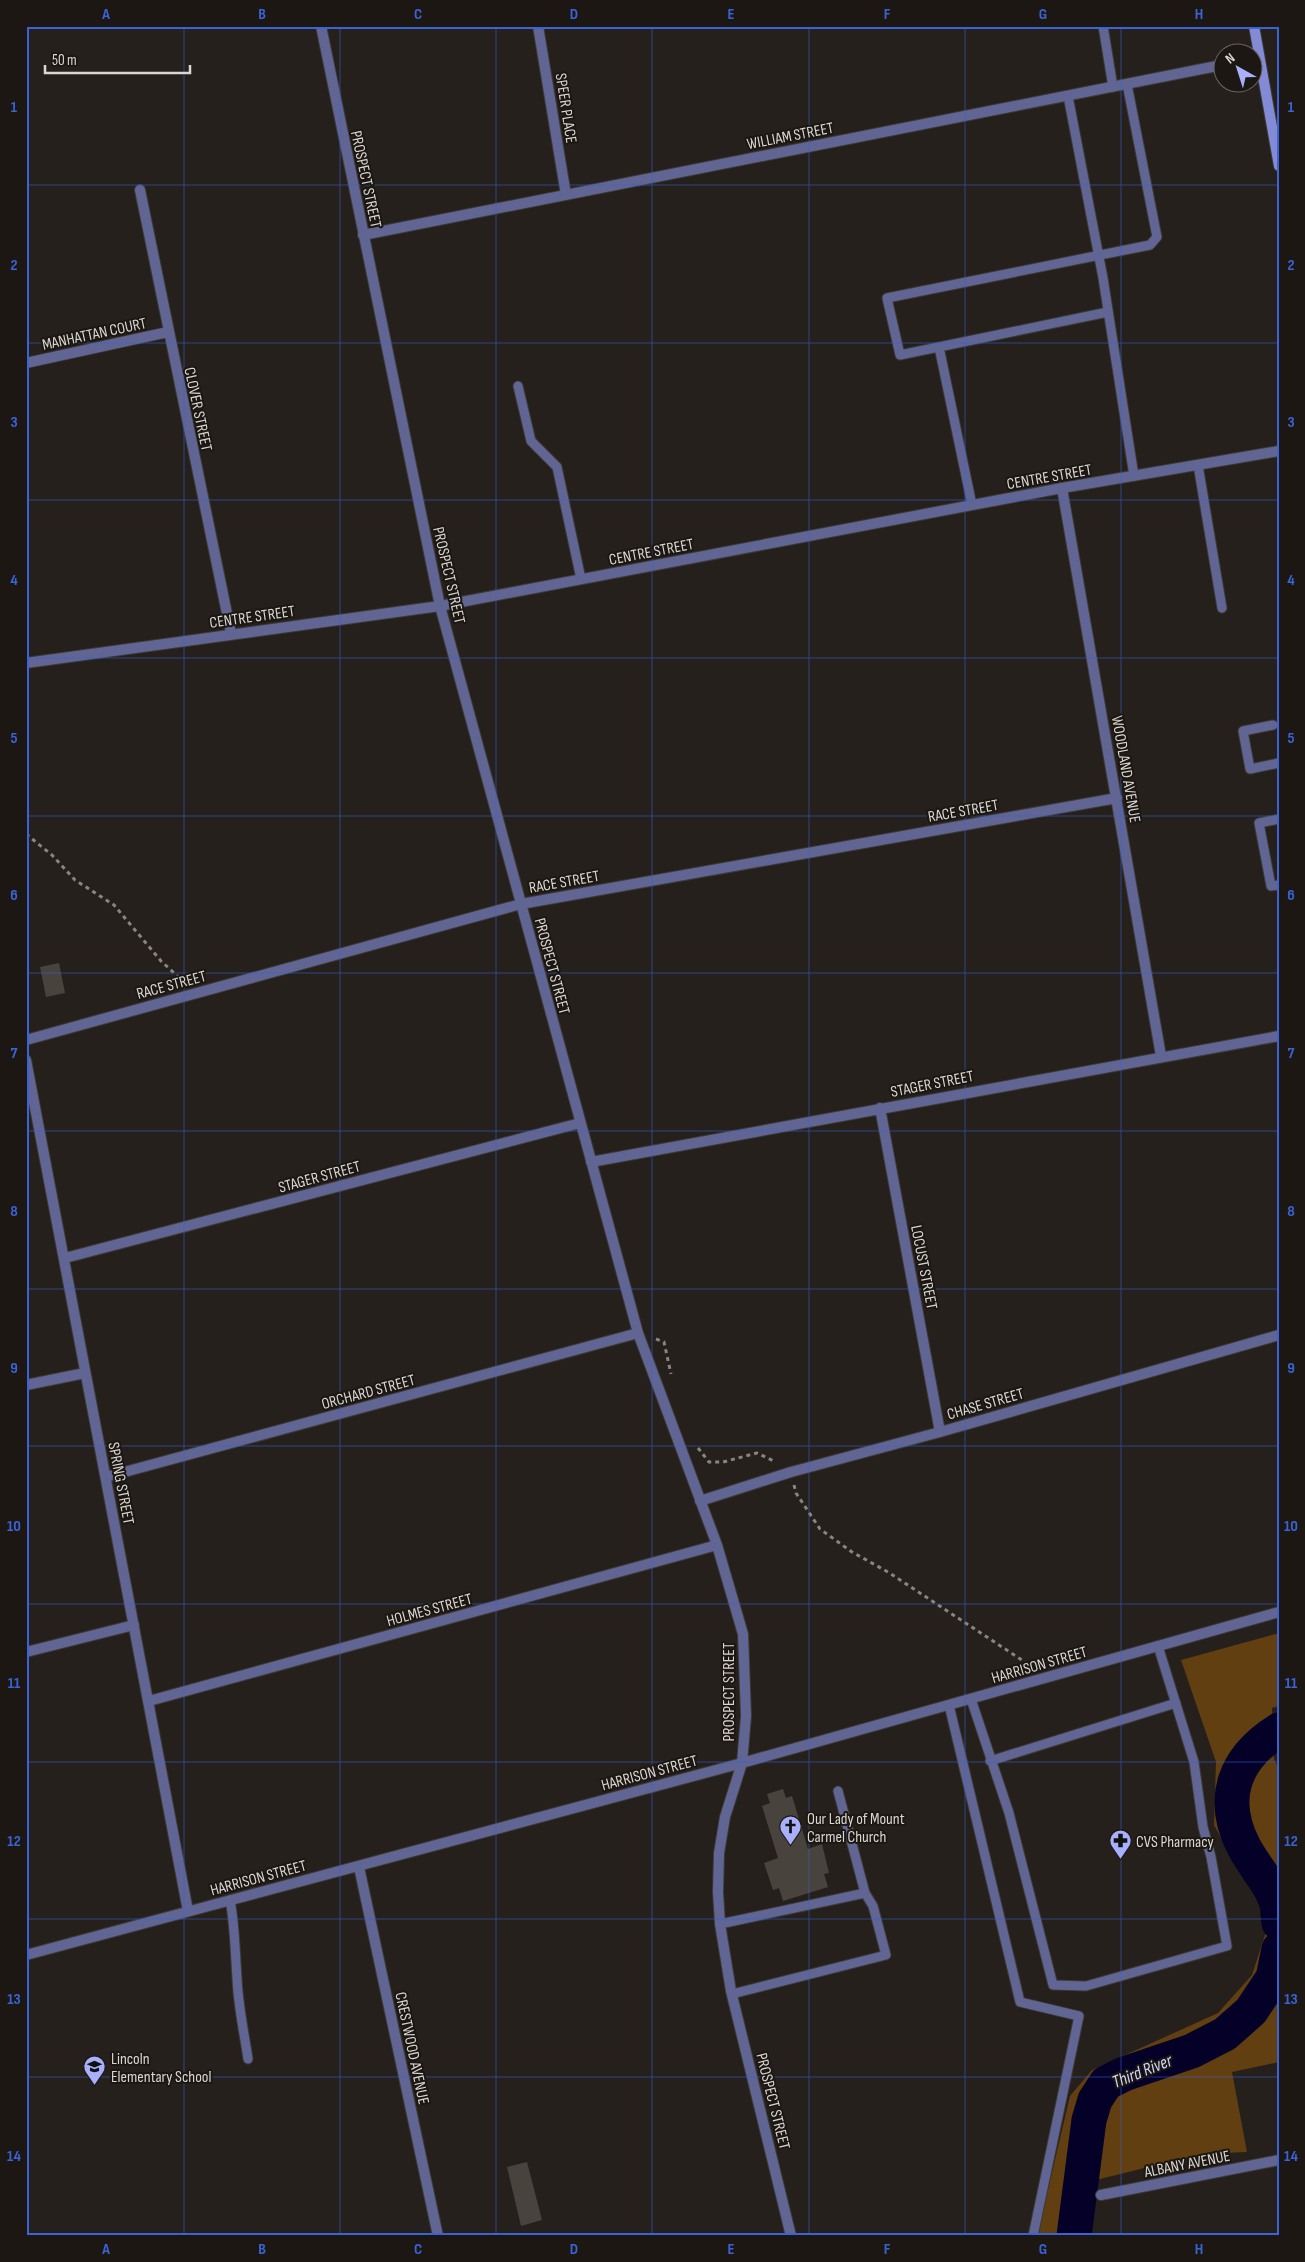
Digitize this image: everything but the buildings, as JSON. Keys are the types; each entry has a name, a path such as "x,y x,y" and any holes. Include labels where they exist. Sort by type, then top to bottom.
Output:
{"main road":[{"path":"1254,26 1255,42"},
{"path":"1262,87 1279,166"}],"street":[{"name":"PROSPECT STREET","path":"320,26 440,606 638,1333 717,1545 743,1634 746,1716 742,1763 725,1817 720,1852 718,1892 720,1924 732,1994 792,2236"},
{"name":"SPEER PLACE","path":"538,26 566,195"},
{"name":"WILLIAM STREET","path":"363,235 1212,67"},
{"name":"CLOVER STREET","path":"140,190 231,634"},
{"name":"MANHATTAN COURT","path":"26,363 168,332"},
{"name":"CENTRE STREET","path":"26,663 440,606 1062,488 1279,451"},
{"name":"WOODLAND AVENUE","path":"1062,488 1161,1056"},
{"name":"RACE STREET","path":"26,1040 521,904 1117,798"},
{"name":"STAGER STREET","path":"591,1162 1161,1056 1279,1036"},
{"name":"SPRING STREET","path":"26,1060 30,1097 65,1258 85,1373 150,1701 188,1911"},
{"name":"LOCUST STREET","path":"880,1108 940,1432"},
{"name":"STAGER STREET","path":"65,1258 580,1123"},
{"name":"ORCHARD STREET","path":"106,1477 638,1333"},
{"name":"CHASE STREET","path":"700,1501 791,1472 940,1432 1279,1335"},
{"path":"26,1385 85,1373"},
{"name":"HOLMES STREET","path":"150,1701 717,1545"},
{"name":"HARRISON STREET","path":"26,1955 742,1763 1279,1612"},
{"path":"26,1652 134,1625"},
{"name":"CRESTWOOD AVENUE","path":"359,1867 438,2236"},
{"name":"ALBANY AVENUE","path":"1101,2195 1279,2160"}],"lane":[{"path":"1103,26 1114,87"},
{"path":"1108,312 900,355 887,298 1150,245 1157,237 1127,84"},
{"path":"1068,96 1108,312 1134,476"},
{"path":"939,347 972,505"},
{"path":"518,386 530,441 557,467 581,579"},
{"path":"1198,465 1222,608"},
{"path":"1273,725 1243,731 1250,769 1279,763"},
{"path":"1279,819 1259,823 1271,886 1279,885"},
{"path":"971,1699 990,1762 1009,1813 1053,1985 1086,1986 1227,1946 1211,1857 1203,1827 1194,1762 1158,1646"},
{"path":"990,1762 1176,1703"},
{"path":"950,1705 1020,2002 1079,2016 1033,2236"},
{"path":"732,1994 886,1955 873,1906 865,1893 838,1791"},
{"path":"720,1924 865,1893"},
{"path":"230,1900 236,1931 234,1943 236,1978 248,2059"}],"path":[{"path":"26,834 52,855 75,880 114,905 161,962 182,980 203,991"},
{"path":"638,1333 664,1342 673,1382"},
{"path":"694,1444 709,1462 722,1462 756,1452 791,1472 796,1493 820,1529 852,1552 888,1572 1049,1677"}],"shaded area":[{"path":"1279,1633 1279,1706 1272,1708 1274,1759 1279,1769 1279,2062 1232,2072 1247,2152 1201,2154 1092,2181 1080,2188 1074,2236 1037,2236 1070,2096 1092,2070 1218,2013 1252,1975 1269,1923 1214,1825 1216,1762 1181,1660"}],"waterway":[{"name":"Third River","path":"1279,1730 1251,1753 1235,1781 1232,1796 1236,1829 1244,1847 1267,1882 1274,1897 1277,1904 1279,1923"},
{"name":"Third River","path":"1074,2236 1089,2120 1095,2100 1106,2083 1124,2074 1192,2051 1225,2034 1251,2011 1273,1978 1279,1949"}],"place":[{"name":"Our Lady of Mount Carmel Church","path":"791,1846"},
{"name":"CVS Pharmacy","path":"1120,1860"},
{"name":"Lincoln Elementary School","path":"95,2086"}]}
